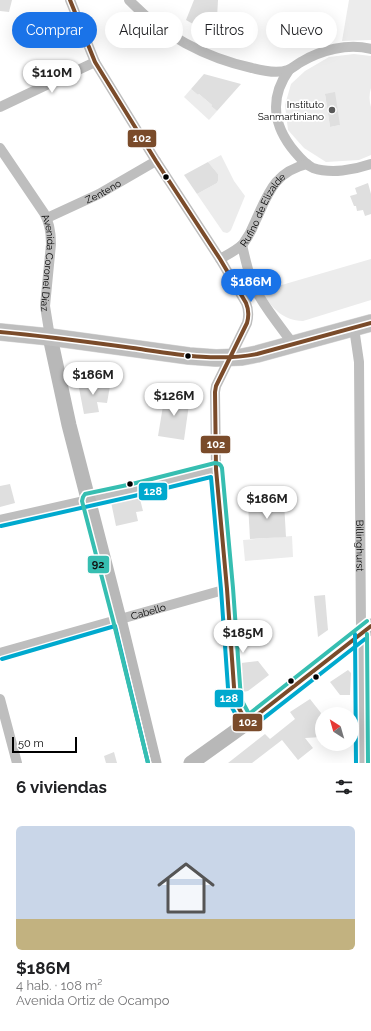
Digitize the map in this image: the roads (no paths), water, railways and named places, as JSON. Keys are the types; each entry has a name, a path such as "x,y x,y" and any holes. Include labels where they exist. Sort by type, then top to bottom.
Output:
{"main road":[{"path":"0,332 50,337 188,356 216,358 257,354 371,323"},
{"name":"Avenida Coronel Díaz","path":"50,337 69,425 154,763"},
{"path":"191,763 247,723 366,630"}],"street":[{"path":"129,0 165,31 207,55 264,71 274,72 289,70"},
{"path":"72,2 95,62 156,161 220,259 248,309 249,316 247,323 216,386 215,392 216,469 227,589 235,702 247,723"},
{"path":"371,49 355,47 333,49 316,54 300,62 289,70 282,79 276,98 277,116 280,127 297,155 306,164 313,168 332,170 355,168 371,164"},
{"path":"0,107 95,62"},
{"name":"Avenida Coronel Díaz","path":"0,148 47,218 51,244 45,306 50,337"},
{"name":"Zenteno","path":"47,218 99,194 156,161"},
{"name":"Rufino de Elizalde","path":"220,259 242,245 248,237 268,194 281,176 298,166 306,164"},
{"path":"242,245 248,271 253,284 260,297 294,345"},
{"name":"Billinghurst","path":"354,328 359,362 366,630 362,763"},
{"path":"0,520 133,490 216,469"},
{"name":"Cabello","path":"0,653 227,589"},
{"path":"0,699 17,763"}],"place":[{"name":"Instituto Sanmartiniano","path":"332,110"}]}
